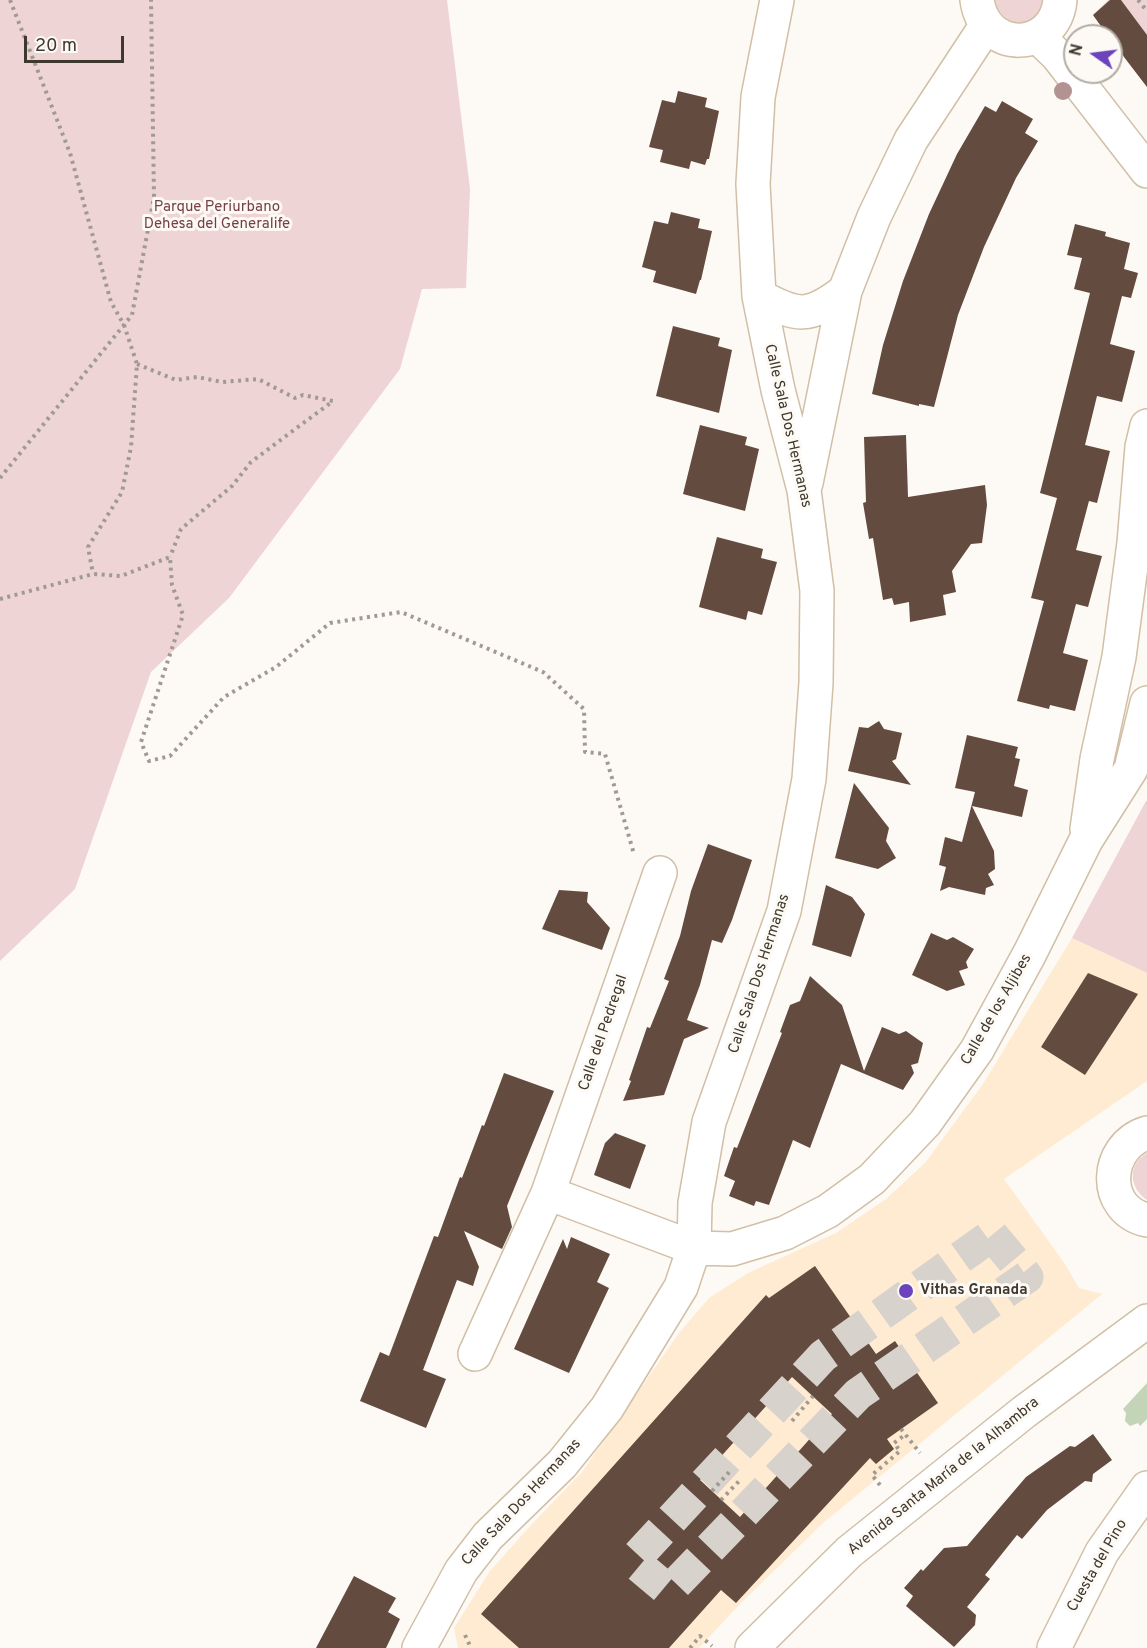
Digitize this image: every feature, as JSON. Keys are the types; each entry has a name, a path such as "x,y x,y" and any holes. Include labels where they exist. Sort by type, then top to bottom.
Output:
{"street":[{"name":"Calle Sala Dos Hermanas","path":"419,1648 461,1570 488,1536 562,1464 607,1408 681,1287 694,1248 694,1203 709,1122 784,911 809,778 816,683 818,591 804,490 778,390 759,296 753,184 758,97 777,0"},
{"path":"804,490 845,291 874,217 911,140 982,13 999,36 1015,41 1028,40 1037,36 1052,23 1059,10 1060,0"},
{"path":"1037,36 1057,55 1147,171"},
{"path":"759,296 778,306 803,313 825,307 845,291"},
{"name":"Calle de los Aljibes","path":"1086,840 1097,759 1119,657 1134,543 1142,447 1147,426"},
{"name":"Calle de los Aljibes","path":"694,1248 732,1249 785,1233 828,1211 872,1179 926,1123 977,1050 1030,953 1086,840 1131,769 1147,703"},
{"name":"Calle del Pedregal","path":"475,1353 548,1193 659,876"},
{"path":"1147,1133 1138,1135 1126,1144 1118,1156 1113,1171 1114,1186 1119,1200 1132,1214 1147,1220"},
{"path":"548,1193 694,1248"},
{"name":"Avenida Santa María de la Alhambra","path":"752,1648 849,1552 1024,1412 1147,1321"},
{"name":"Cuesta del Pino","path":"1054,1648 1102,1552 1147,1488"}],"path":[{"path":"10,0 70,153 111,302 124,326 137,364 131,447 122,492 88,547 93,574"},
{"path":"0,478 132,315 154,197 151,0"},
{"path":"1138,0 1147,11"},
{"path":"137,364 176,381 197,377 222,382 258,379 295,398 303,395 333,401 250,462 232,486 181,529 170,557 172,585 183,615 141,742 149,761 171,756 224,697 276,667 330,623 401,612 543,672 584,709 585,752 605,754 640,874 659,876"},
{"path":"0,599 93,574 122,576 170,557"},
{"path":"792,1421 813,1396"},
{"path":"901,1429 921,1453"},
{"path":"881,1486 872,1475 900,1451 894,1443 906,1434"},
{"path":"712,1491 731,1470"},
{"path":"721,1500 741,1479"},
{"path":"690,1648 700,1636 712,1646"}],"shaded area":[{"name":"Vithas Granada","path":"1072,938 1147,973 1147,1081 1004,1179 1065,1264 1079,1288 1102,1294 823,1523 738,1606 699,1648 458,1648 454,1628 490,1571 582,1472 679,1333 709,1298 748,1273 836,1233 886,1199 925,1163 983,1084"},
{"path":"1147,1383 1147,1419 1140,1426 1138,1423 1130,1426 1125,1421 1126,1413 1123,1409"}],"green space":[{"name":"Parque Periurbano Dehesa del Generalife","path":"0,0 447,0 470,189 466,288 422,289 400,369 229,598 151,672 75,889 0,961"},
{"path":"995,0 1044,0 1039,14 1033,20 1020,24 1001,13"},
{"path":"1108,0 1147,0 1147,87 1123,56 1123,24 1099,24 1093,15"},
{"path":"1147,801 1147,973 1072,938"},
{"path":"1147,1153 1147,1200 1134,1183 1133,1170 1136,1163"}],"building":[{"path":"1110,0 1121,0 1147,35 1147,87 1123,56 1123,24 1099,24 1093,15"},
{"path":"678,91 707,98 705,107 719,111 709,159 705,165 691,161 689,169 660,162 663,150 649,147 662,100 675,103"},
{"path":"1002,101 1033,119 1025,133 1038,141 1016,178 984,247 958,315 934,407 919,404 919,406 872,394 883,345 903,281 929,214 957,154 985,106 996,112"},
{"path":"671,212 700,219 698,228 712,231 696,294 653,282 656,271 642,267 654,221 668,224"},
{"path":"1075,224 1106,232 1105,236 1130,243 1124,269 1138,273 1131,298 1122,296 1110,344 1135,351 1122,402 1097,396 1085,445 1110,451 1097,503 1089,501 1076,550 1102,556 1088,607 1076,604 1063,653 1088,660 1075,711 1050,705 1049,709 1017,701 1044,601 1031,598 1057,498 1040,493 1090,293 1074,289 1082,258 1067,255"},
{"path":"673,326 720,338 718,346 732,350 719,413 656,396"},
{"path":"700,425 747,437 745,445 759,449 745,511 683,494"},
{"path":"906,435 908,497 985,485 987,505 982,543 971,544 952,571 956,592 943,595 946,615 910,622 909,602 894,605 892,598 883,600 873,538 869,539 863,503 866,502 864,437"},
{"path":"717,537 763,549 761,558 777,562 762,615 748,611 746,620 699,607"},
{"path":"879,721 884,729 902,733 896,759 892,761 911,785 848,771 859,727 868,728"},
{"path":"967,735 1018,747 1015,758 1020,759 1014,786 1028,790 1022,817 972,806 994,851 995,869 988,874 994,885 986,888 985,895 949,887 940,891 946,867 939,865 945,837 962,842 975,792 955,788"},
{"path":"854,783 889,828 886,841 896,858 878,869 835,858"},
{"path":"708,844 752,860 722,943 712,940 700,985 687,1020 709,1028 684,1039 664,1095 623,1101 647,1027 650,1028 669,981 664,979 680,936 691,891"},
{"path":"826,885 852,897 865,914 851,957 812,945"},
{"path":"559,890 588,892 587,902 610,928 602,950 542,929"},
{"path":"931,933 947,940 953,937 974,949 966,962 968,968 959,971 965,985 947,991 912,975"},
{"path":"1088,973 1138,994 1085,1075 1041,1047"},
{"path":"810,976 842,1005 864,1071 882,1027 899,1034 906,1031 923,1043 918,1063 911,1065 914,1073 903,1090 841,1064 810,1148 793,1140 769,1205 756,1201 754,1206 729,1196 735,1181 724,1176 782,1033 780,1032 790,1005 800,1001"},
{"path":"504,1073 554,1091 507,1206 512,1227 502,1249 464,1231 479,1267 473,1286 457,1280 423,1370 446,1379 426,1428 360,1401 380,1352 389,1356 434,1236 438,1237 460,1177 462,1178"},
{"path":"615,1133 646,1145 630,1189 594,1175 605,1143"},
{"path":"571,1237 610,1254 597,1282 609,1288 569,1373 514,1349 563,1239 567,1249"},
{"path":"815,1266 876,1354 895,1341 938,1403 887,1439 894,1449 876,1464 870,1458 736,1603 721,1590 669,1648 519,1648 481,1614 766,1295 769,1298","holes":["792,1377 832,1414 740,1517 700,1480"]},
{"path":"1093,1434 1112,1460 1093,1474 1092,1482 1085,1481 1047,1510 1022,1539 1017,1535 985,1575 990,1579 967,1607 976,1615 975,1625 954,1647 906,1606 913,1596 904,1588 944,1548 967,1546 1026,1477 1070,1446 1075,1447"},
{"path":"354,1576 396,1598 388,1612 400,1619 386,1648 316,1648"}],"tunnel":[{"path":"992,1235 1027,1277 858,1394 669,1591 633,1561 823,1356 992,1235"}],"place":[{"name":"Vithas Granada","path":"906,1291"}]}
